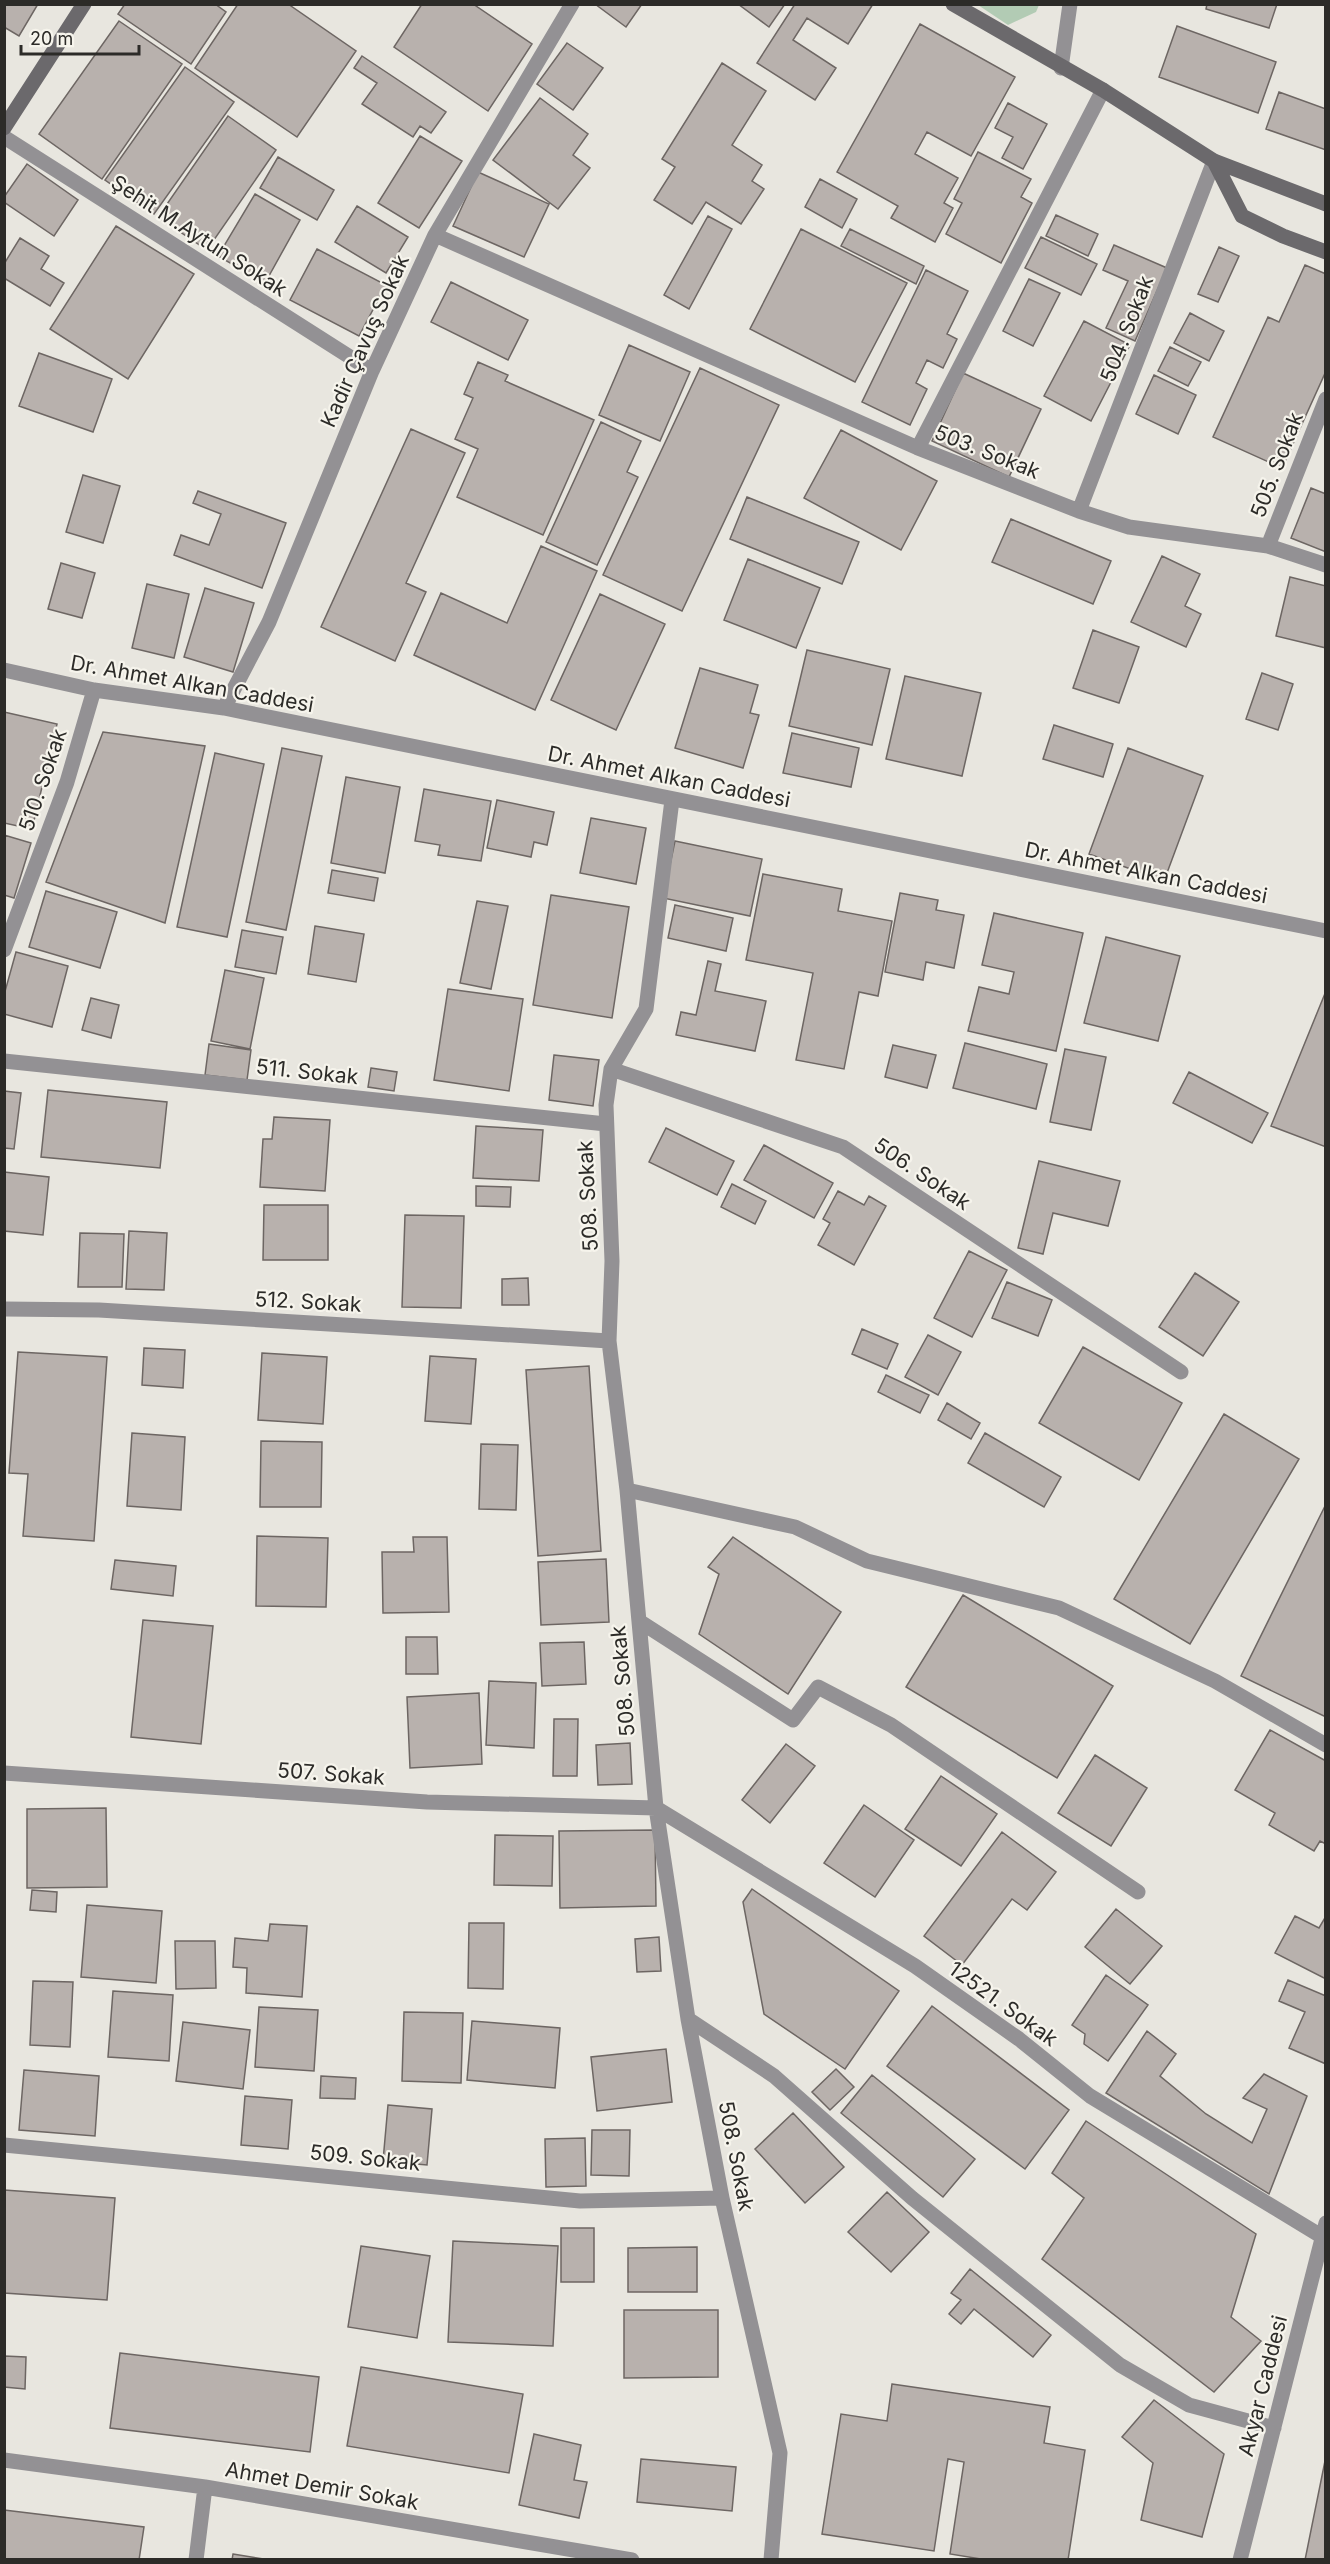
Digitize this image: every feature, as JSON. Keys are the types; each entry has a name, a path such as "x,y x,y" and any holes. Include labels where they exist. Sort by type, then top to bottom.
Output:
{"main road":[{"path":"4,128 84,4"},
{"path":"953,4 1061,68 1103,90 1214,161 1326,204"},
{"path":"1214,161 1242,216 1283,236 1326,252"}],"street":[{"name":"Kadir Çavuş Sokak","path":"224,708 269,622 372,371 435,235 572,4"},
{"path":"1061,68 1070,4"},
{"name":"503. Sokak","path":"1103,90 918,448 1080,511 1129,527 1268,546 1326,564"},
{"name":"Şehit M.Aytun Sokak","path":"4,137 372,371"},
{"name":"504. Sokak","path":"1080,511 1214,161"},
{"path":"435,235 918,448"},
{"name":"505. Sokak","path":"1268,546 1326,399"},
{"name":"Dr. Ahmet Alkan Caddesi","path":"4,670 94,690 224,708 1326,931"},
{"name":"510. Sokak","path":"4,950 67,782 94,690"},
{"name":"508. Sokak","path":"672,800 646,1009 611,1069 606,1124 612,1261 609,1341 627,1490 656,1808 688,2019 722,2198 780,2453 771,2559"},
{"name":"511. Sokak","path":"4,1062 606,1124"},
{"name":"506. Sokak","path":"611,1069 843,1147 1181,1372"},
{"name":"512. Sokak","path":"4,1309 99,1310 609,1341"},
{"path":"627,1490 795,1527 867,1562 1059,1608 1215,1681 1326,1745"},
{"path":"639,1622 793,1720 818,1688 891,1725 1138,1892"},
{"name":"507. Sokak","path":"4,1773 427,1802 656,1808"},
{"name":"12521. Sokak","path":"656,1808 915,1966 1019,2039 1090,2096 1324,2233"},
{"path":"688,2019 774,2076 912,2198 1120,2365 1189,2405 1274,2428"},
{"name":"509. Sokak","path":"4,2145 580,2201 722,2198"},
{"name":"Akyar Caddesi","path":"1240,2559 1324,2233"},
{"name":"Ahmet Demir Sokak","path":"4,2460 205,2487 632,2559"},
{"path":"195,2559 205,2487"}],"green space":[{"path":"978,5 1039,5 1036,12 1008,25"}],"building":[{"path":"4,4 38,4 19,36 4,27"},
{"path":"125,4 215,4 226,12 191,64 118,14"},
{"path":"238,4 288,4 356,51 297,137 195,68"},
{"path":"422,4 473,4 532,44 488,111 394,47"},
{"path":"595,4 642,4 626,27"},
{"path":"738,4 785,4 769,27"},
{"path":"795,4 873,4 848,44 807,18 793,40 836,68 815,100 757,63"},
{"path":"1207,4 1277,4 1269,28 1206,9"},
{"path":"119,21 182,64 102,179 39,134"},
{"path":"920,24 1015,77 971,156 927,132 915,154 958,178 944,203 953,208 935,242 891,218 898,206 837,172"},
{"path":"1177,26 1276,62 1258,113 1159,77"},
{"path":"567,43 603,68 573,110 537,84"},
{"path":"362,56 446,112 431,133 420,126 413,137 362,104 377,83 354,68"},
{"path":"722,63 766,91 732,145 762,165 752,181 764,189 741,224 706,202 692,224 654,200 675,167 662,159"},
{"path":"185,67 234,102 154,214 105,180"},
{"path":"1279,92 1326,109 1326,150 1266,129"},
{"path":"540,98 588,134 573,155 590,168 558,209 493,160"},
{"path":"1008,103 1047,124 1023,169 1002,158 1013,137 995,128"},
{"path":"228,116 276,150 207,250 158,217"},
{"path":"420,136 462,161 419,228 378,203"},
{"path":"978,152 1031,179 1021,197 1032,203 1001,263 946,234 962,203 954,199"},
{"path":"278,157 334,190 317,220 260,188"},
{"path":"27,164 78,200 54,236 4,202 4,197"},
{"path":"478,172 549,204 524,257 453,226"},
{"path":"820,179 857,199 842,228 805,207"},
{"path":"255,194 300,220 265,283 218,256"},
{"path":"357,206 408,237 386,273 335,242"},
{"path":"1056,215 1098,234 1088,256 1046,236"},
{"path":"708,216 732,229 689,309 664,295"},
{"path":"116,226 194,274 128,379 50,329"},
{"path":"801,229 907,283 855,382 750,329"},
{"path":"850,229 924,266 916,284 841,246"},
{"path":"1041,237 1097,264 1081,295 1025,268"},
{"path":"20,238 49,256 41,269 64,283 50,306 4,278 4,264"},
{"path":"1114,245 1167,268 1135,341 1106,328 1128,281 1103,270"},
{"path":"1219,247 1239,256 1218,302 1198,294"},
{"path":"317,249 386,285 359,336 290,300"},
{"path":"1305,265 1326,274 1326,371 1282,468 1213,437 1268,317 1279,322"},
{"path":"926,270 968,291 947,334 957,339 943,368 927,360 916,383 927,389 910,425 862,402"},
{"path":"1029,279 1060,293 1033,346 1003,331"},
{"path":"451,282 528,320 508,360 431,322"},
{"path":"1190,313 1224,331 1209,361 1174,343"},
{"path":"1084,321 1130,345 1091,421 1044,396"},
{"path":"629,345 690,372 660,441 599,415"},
{"path":"1170,347 1201,362 1188,386 1158,371"},
{"path":"39,353 112,379 93,432 19,406"},
{"path":"478,362 508,375 505,381 594,420 543,535 457,497 478,449 455,439 473,398 464,394"},
{"path":"700,368 779,405 682,611 603,575"},
{"path":"963,373 1041,409 1009,477 932,441"},
{"path":"1154,375 1196,395 1178,434 1136,414"},
{"path":"601,422 641,441 627,472 638,477 597,565 546,542"},
{"path":"411,429 465,453 406,583 426,592 395,661 321,627"},
{"path":"841,430 937,481 901,550 804,498"},
{"path":"83,475 120,486 103,543 66,532"},
{"path":"1311,488 1326,494 1326,552 1291,538"},
{"path":"198,491 286,523 262,588 174,555 181,535 209,545 221,514 193,503"},
{"path":"747,497 859,542 842,584 730,539"},
{"path":"1011,519 1111,561 1093,604 992,562"},
{"path":"541,546 597,571 535,710 414,655 441,593 507,623"},
{"path":"1162,556 1200,574 1185,606 1201,614 1186,647 1131,622"},
{"path":"748,559 820,588 796,648 724,620"},
{"path":"61,563 95,573 82,618 48,609"},
{"path":"1290,577 1326,586 1326,648 1276,636"},
{"path":"147,584 189,594 174,658 132,648"},
{"path":"205,588 254,603 233,672 184,657"},
{"path":"600,594 665,624 616,730 551,700"},
{"path":"1093,630 1139,647 1119,703 1073,688"},
{"path":"807,650 890,669 872,745 789,726"},
{"path":"700,668 758,685 750,713 759,715 743,768 675,748"},
{"path":"1262,673 1293,684 1278,730 1246,719"},
{"path":"905,676 981,693 962,776 886,759"},
{"path":"4,712 57,724 32,829 4,823"},
{"path":"1054,725 1113,744 1103,777 1043,759"},
{"path":"103,732 205,746 165,923 46,882"},
{"path":"792,733 859,748 851,787 783,773"},
{"path":"282,748 322,756 286,930 246,922"},
{"path":"1128,748 1203,776 1164,881 1089,854"},
{"path":"215,753 264,764 227,937 177,927"},
{"path":"346,777 400,787 385,873 331,863"},
{"path":"424,789 491,801 481,861 438,855 440,845 415,841"},
{"path":"497,800 554,812 547,845 534,842 531,857 487,848"},
{"path":"591,818 646,828 636,884 580,873"},
{"path":"4,835 31,843 14,898 4,895"},
{"path":"675,841 762,859 750,916 663,898"},
{"path":"332,870 378,878 374,901 328,893"},
{"path":"763,874 842,889 838,911 892,921 878,996 859,992 844,1069 796,1060 813,973 746,960"},
{"path":"46,891 117,912 100,968 29,947"},
{"path":"900,893 938,900 936,910 964,915 954,968 926,962 923,980 885,972"},
{"path":"551,895 629,907 612,1018 533,1005"},
{"path":"477,901 508,906 491,989 460,983"},
{"path":"675,905 733,918 726,951 668,938"},
{"path":"994,913 1083,933 1056,1051 968,1031 979,987 1009,994 1014,972 982,965"},
{"path":"315,926 364,934 356,982 308,974"},
{"path":"242,930 283,937 276,974 235,967"},
{"path":"1106,937 1180,956 1158,1041 1084,1023"},
{"path":"16,952 68,966 52,1027 4,1014 4,995"},
{"path":"708,961 721,964 715,991 766,1001 755,1051 676,1035 681,1012 696,1015"},
{"path":"225,970 264,978 250,1049 211,1041"},
{"path":"448,989 523,999 509,1091 434,1080"},
{"path":"1326,991 1326,1147 1271,1126"},
{"path":"91,998 119,1005 111,1038 82,1030"},
{"path":"965,1043 1047,1064 1036,1109 953,1088"},
{"path":"209,1044 251,1050 247,1080 205,1075"},
{"path":"893,1045 936,1055 927,1088 885,1077"},
{"path":"1065,1049 1106,1057 1091,1130 1050,1122"},
{"path":"554,1055 599,1060 593,1106 549,1100"},
{"path":"371,1068 397,1072 394,1091 368,1087"},
{"path":"1189,1072 1268,1113 1252,1143 1173,1103"},
{"path":"48,1090 167,1102 160,1168 41,1157"},
{"path":"4,1091 21,1093 14,1149 4,1148"},
{"path":"274,1117 330,1120 325,1191 260,1187 263,1139 272,1139"},
{"path":"476,1126 543,1130 539,1181 473,1178"},
{"path":"666,1128 734,1161 717,1195 649,1162"},
{"path":"764,1145 833,1183 814,1218 744,1180"},
{"path":"1039,1161 1120,1181 1108,1226 1053,1213 1043,1254 1018,1248"},
{"path":"4,1172 49,1177 43,1235 4,1231"},
{"path":"732,1184 766,1201 755,1224 721,1207"},
{"path":"476,1186 511,1187 510,1207 476,1206"},
{"path":"838,1191 864,1205 869,1196 886,1206 854,1265 818,1245 830,1223 823,1219"},
{"path":"264,1205 328,1205 328,1260 263,1260"},
{"path":"405,1215 464,1216 461,1308 402,1307"},
{"path":"129,1231 167,1233 164,1290 126,1289"},
{"path":"80,1233 124,1234 122,1287 78,1287"},
{"path":"969,1251 1007,1270 972,1337 934,1318"},
{"path":"1195,1273 1239,1302 1203,1356 1159,1327"},
{"path":"528,1278 529,1305 502,1305 502,1279"},
{"path":"1007,1282 1052,1300 1038,1336 992,1318"},
{"path":"862,1329 898,1344 887,1369 852,1354"},
{"path":"928,1335 961,1352 938,1395 905,1377"},
{"path":"1083,1347 1182,1403 1139,1480 1039,1423"},
{"path":"144,1348 185,1350 183,1388 142,1385"},
{"path":"18,1352 107,1357 94,1541 23,1536 28,1474 9,1473"},
{"path":"262,1353 327,1357 323,1424 258,1420"},
{"path":"430,1356 476,1359 471,1424 425,1421"},
{"path":"589,1366 601,1551 538,1556 526,1370"},
{"path":"886,1375 929,1395 920,1413 878,1392"},
{"path":"947,1403 980,1423 971,1439 938,1420"},
{"path":"1224,1414 1299,1459 1190,1644 1114,1599"},
{"path":"132,1433 185,1437 181,1510 127,1506"},
{"path":"985,1433 1061,1477 1044,1507 968,1463"},
{"path":"261,1441 322,1442 321,1507 260,1507"},
{"path":"481,1444 518,1445 516,1510 479,1509"},
{"path":"1326,1504 1326,1717 1241,1676"},
{"path":"257,1536 328,1538 326,1607 256,1606"},
{"path":"413,1537 447,1537 449,1612 383,1613 382,1552 414,1552"},
{"path":"733,1537 841,1612 788,1694 699,1634 719,1574 708,1567"},
{"path":"606,1559 609,1622 541,1625 538,1562"},
{"path":"115,1560 176,1566 173,1596 111,1589"},
{"path":"963,1595 1113,1686 1057,1778 906,1687"},
{"path":"143,1620 213,1626 201,1744 131,1737"},
{"path":"406,1637 437,1637 438,1674 406,1674"},
{"path":"584,1642 586,1684 542,1686 540,1643"},
{"path":"489,1681 536,1683 534,1748 486,1745"},
{"path":"479,1693 482,1764 410,1768 407,1697"},
{"path":"554,1719 578,1719 577,1776 553,1776"},
{"path":"1270,1730 1326,1761 1326,1844 1320,1841 1314,1851 1269,1825 1275,1813 1235,1790"},
{"path":"630,1743 632,1784 598,1785 596,1745"},
{"path":"786,1744 815,1766 770,1823 742,1800"},
{"path":"1095,1755 1147,1788 1111,1846 1058,1813"},
{"path":"941,1776 997,1814 961,1866 905,1829"},
{"path":"864,1805 914,1840 875,1897 824,1863"},
{"path":"106,1808 107,1887 27,1888 27,1809"},
{"path":"655,1830 656,1906 560,1908 559,1831"},
{"path":"1002,1832 1056,1872 1027,1910 1012,1899 962,1965 924,1936"},
{"path":"495,1835 553,1836 552,1886 494,1885"},
{"path":"752,1889 899,1991 845,2069 764,2014 743,1902"},
{"path":"32,1890 57,1892 56,1912 30,1910"},
{"path":"87,1905 162,1911 156,1983 81,1977"},
{"path":"1116,1909 1162,1946 1130,1984 1085,1947"},
{"path":"1295,1916 1319,1928 1326,1916 1326,1979 1275,1953"},
{"path":"469,1923 504,1923 503,1989 468,1988"},
{"path":"270,1924 307,1926 302,1997 246,1993 247,1968 233,1967 235,1938 268,1941"},
{"path":"659,1937 661,1971 637,1972 635,1939"},
{"path":"175,1941 215,1941 216,1988 176,1989"},
{"path":"1106,1975 1148,2005 1108,2061 1084,2044 1085,2034 1072,2025"},
{"path":"1288,1980 1326,1996 1326,2064 1289,2048 1305,2012 1279,2001"},
{"path":"33,1981 73,1982 70,2047 30,2045"},
{"path":"113,1991 173,1995 169,2061 108,2057"},
{"path":"932,2006 1069,2110 1025,2169 887,2066"},
{"path":"259,2007 318,2010 314,2071 255,2067"},
{"path":"404,2012 463,2013 461,2083 402,2081"},
{"path":"472,2021 560,2028 555,2088 467,2080"},
{"path":"183,2022 250,2030 243,2089 176,2081"},
{"path":"1147,2031 1176,2054 1160,2076 1206,2114 1252,2143 1267,2109 1243,2098 1264,2074 1307,2096 1269,2194 1106,2093"},
{"path":"666,2049 672,2102 597,2111 591,2057"},
{"path":"836,2069 854,2087 830,2110 812,2092"},
{"path":"24,2070 99,2076 95,2136 19,2130"},
{"path":"872,2075 975,2159 943,2197 841,2113"},
{"path":"321,2076 356,2078 355,2099 320,2098"},
{"path":"245,2096 292,2100 288,2149 241,2145"},
{"path":"388,2105 432,2109 427,2165 383,2161"},
{"path":"793,2113 844,2167 805,2203 755,2149"},
{"path":"1086,2121 1256,2234 1231,2317 1261,2341 1214,2392 1042,2259 1084,2198 1052,2173"},
{"path":"592,2130 630,2130 629,2176 591,2175"},
{"path":"585,2138 586,2186 546,2187 545,2139"},
{"path":"4,2190 115,2198 107,2300 4,2293"},
{"path":"887,2192 929,2232 891,2272 848,2232"},
{"path":"561,2228 594,2228 594,2282 561,2282"},
{"path":"453,2241 558,2246 553,2346 448,2342"},
{"path":"361,2246 430,2256 417,2338 348,2327"},
{"path":"697,2247 697,2292 628,2292 628,2248"},
{"path":"970,2269 1051,2335 1033,2357 974,2309 961,2324 949,2314 961,2300 951,2293"},
{"path":"624,2310 718,2310 718,2377 624,2378"},
{"path":"120,2353 319,2377 310,2452 110,2428"},
{"path":"4,2356 26,2357 25,2389 4,2387"},
{"path":"361,2367 523,2394 509,2473 347,2446"},
{"path":"892,2384 1050,2407 1044,2443 1085,2450 1068,2560 987,2560 950,2554 964,2462 948,2459 934,2551 822,2534 841,2414 887,2421"},
{"path":"1154,2400 1224,2454 1202,2537 1141,2520 1153,2463 1122,2437"},
{"path":"534,2434 581,2445 574,2480 587,2482 579,2518 519,2505"},
{"path":"1326,2456 1326,2560 1305,2560"},
{"path":"641,2459 736,2467 732,2511 637,2502"},
{"path":"4,2510 144,2527 139,2560 4,2560"},
{"path":"233,2554 270,2560 232,2560"}]}
